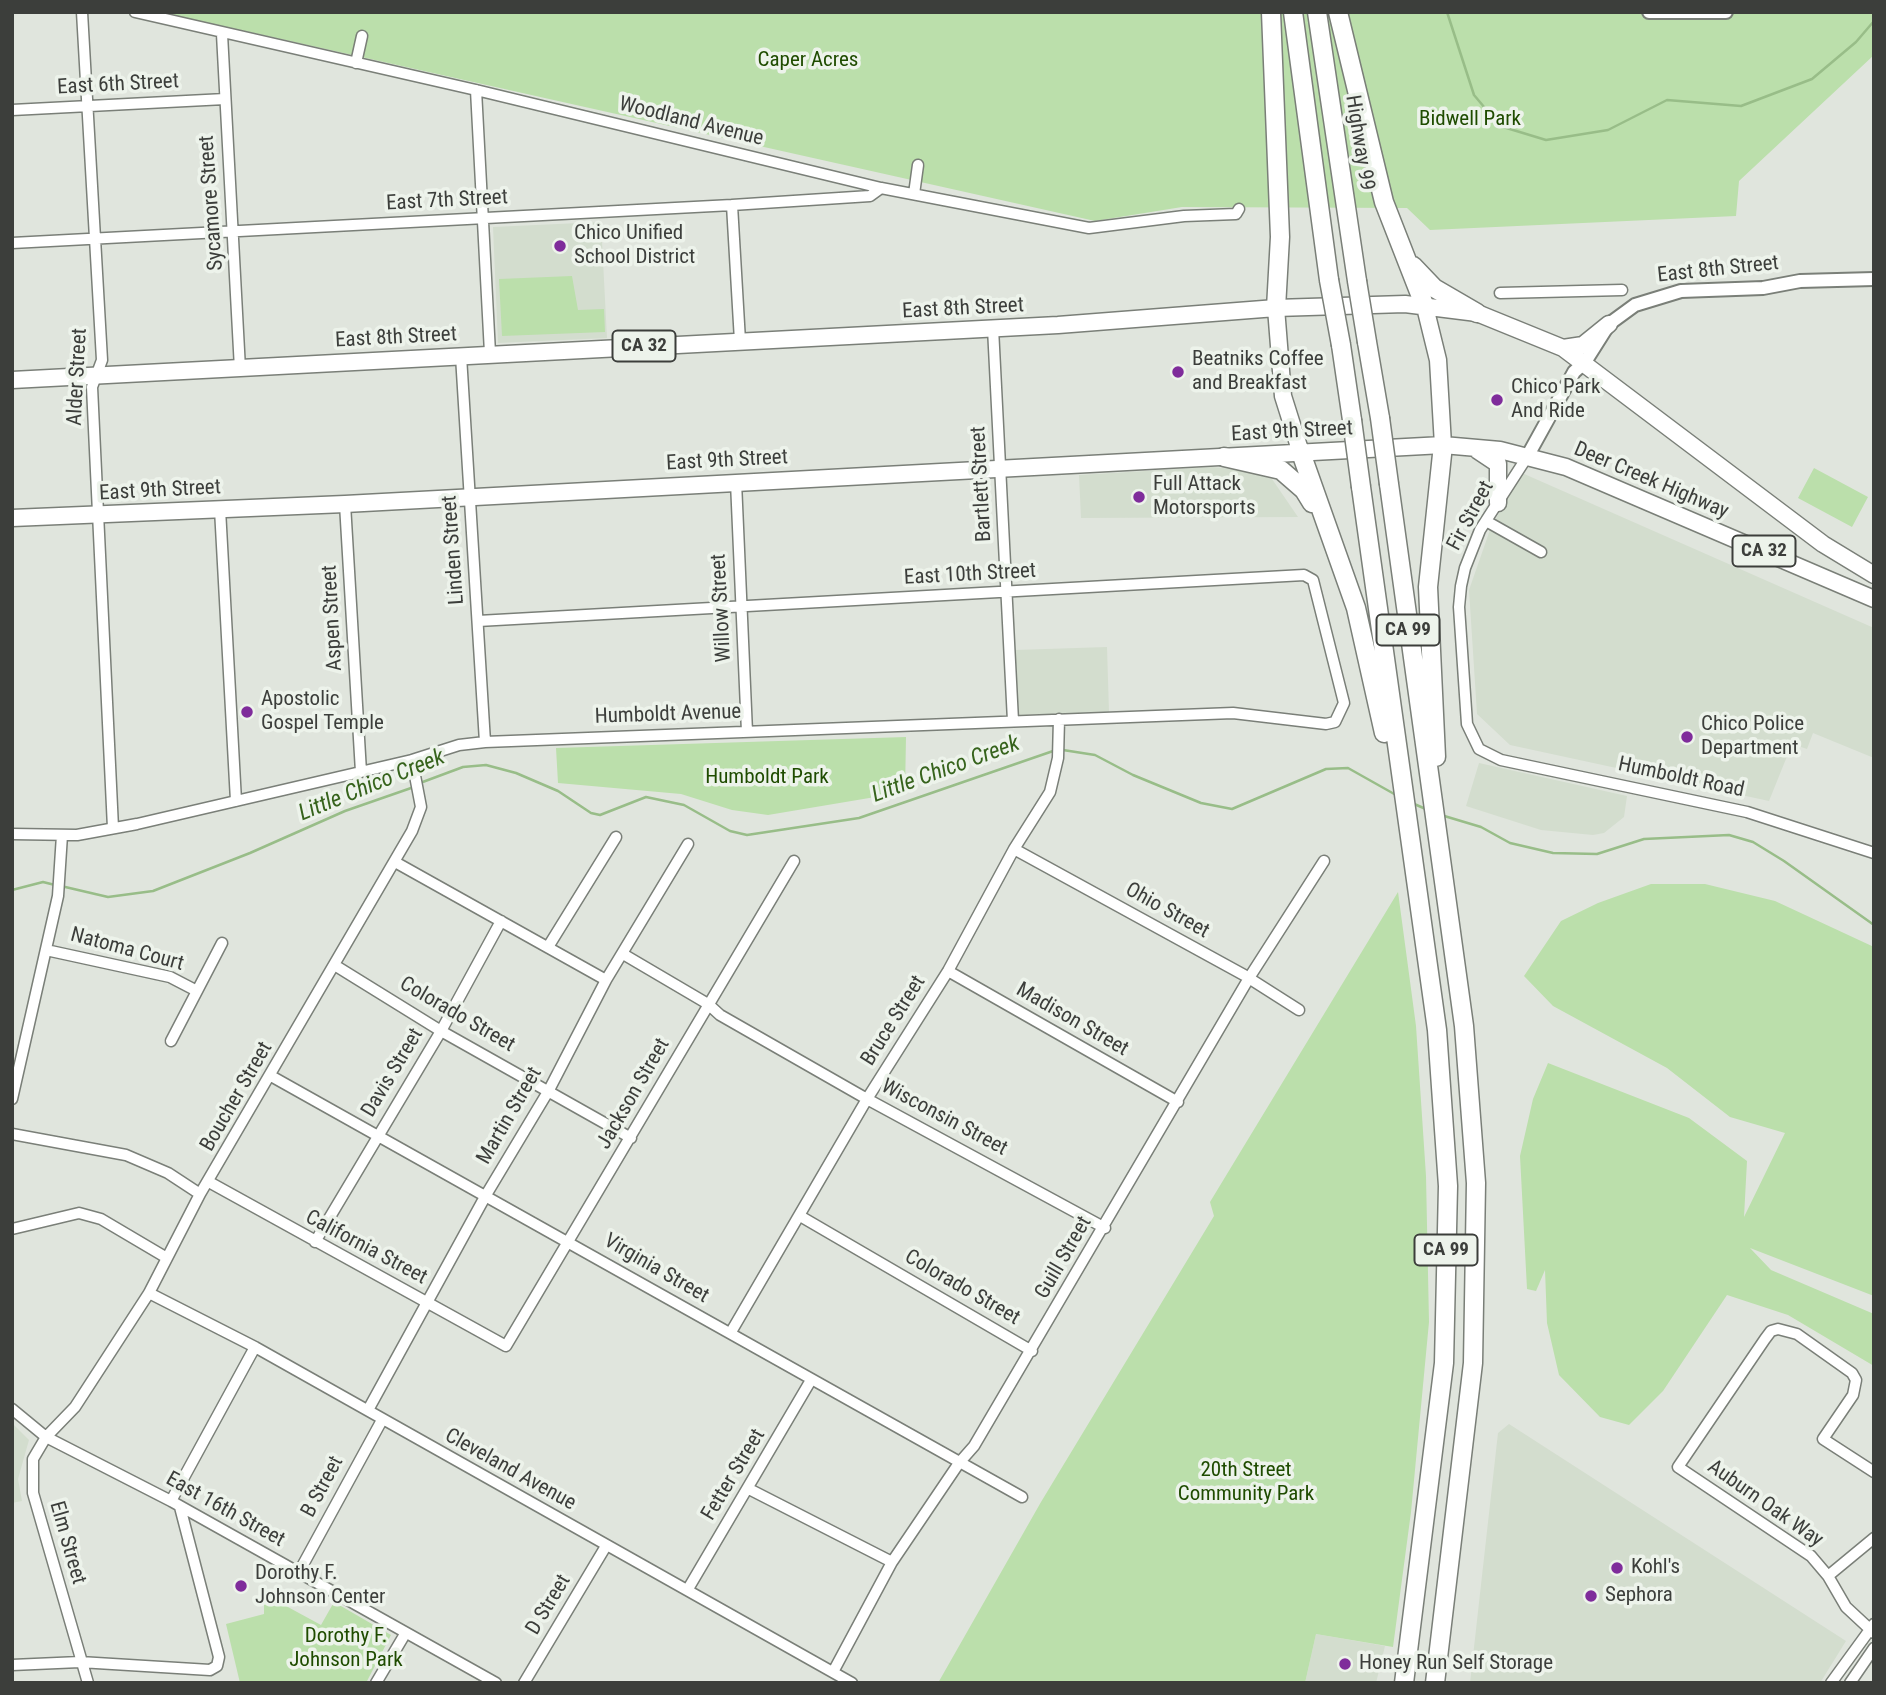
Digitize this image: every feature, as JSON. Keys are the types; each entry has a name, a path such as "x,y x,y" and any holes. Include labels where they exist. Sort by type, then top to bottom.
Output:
{"highway":[{"path":"1271,12 1280,237 1276,308"},
{"name":"CA 99","path":"1293,12 1329,280 1352,420 1396,775 1437,1030 1448,1186 1444,1363 1404,1683"},
{"name":"Highway 99","path":"1317,12 1380,418 1431,790"},
{"path":"1338,12 1384,202 1425,307"},
{"path":"1407,258 1434,288 1477,313"},
{"path":"1431,790 1436,774 1428,587 1443,444"},
{"path":"1300,450 1356,608 1396,775"},
{"path":"1224,457 1270,466 1291,478 1312,503 1338,556"},
{"name":"CA 99","path":"1431,790 1464,1026 1476,1183 1472,1363 1435,1683"}],"main road":[{"name":"East 8th Street","path":"12,380 993,328 1276,308 1405,304 1477,313 1563,348 1585,362"},
{"path":"1425,307 1438,360 1443,444"},
{"path":"1276,308 1283,396 1300,450"},
{"path":"1563,348 1583,345 1609,324"},
{"name":"Deer Creek Highway","path":"1585,362 1823,544 1874,575"},
{"name":"Deer Creek Highway","path":"1443,444 1527,457 1576,471 1874,599"},
{"name":"East 9th Street","path":"12,517 97,516 345,504 1000,466 1224,457 1239,453 1443,444"},
{"path":"1471,447 1491,456 1498,464 1498,503"}],"street":[{"name":"Alder Street","path":"82,12 102,360 92,387 113,828"},
{"name":"Woodland Avenue","path":"135,12 476,90 881,188 1098,229 1184,216 1236,214 1239,209"},
{"path":"1650,12 1726,12"},
{"name":"Sycamore Street","path":"222,34 235,230 240,369"},
{"path":"356,63 362,36"},
{"path":"476,90 490,353"},
{"name":"East 6th Street","path":"12,110 225,99"},
{"path":"914,194 918,165"},
{"name":"East 7th Street","path":"12,243 732,205 870,196 881,188"},
{"path":"732,205 740,341"},
{"name":"East 8th Street","path":"1585,362 1609,324 1635,305 1681,291 1763,288 1800,281 1874,279"},
{"path":"1500,293 1622,290 1630,296 1635,305"},
{"name":"Bartlett Street","path":"993,328 1013,721"},
{"name":"Linden Street","path":"461,356 485,742"},
{"name":"Fir Street","path":"1479,750 1467,724 1459,607 1465,568 1486,521 1527,457 1574,372 1585,362"},
{"name":"Willow Street","path":"736,482 747,732"},
{"name":"Aspen Street","path":"345,504 361,772"},
{"path":"220,509 236,801"},
{"path":"1486,521 1541,552"},
{"name":"East 10th Street","path":"478,621 1304,575 1313,580 1343,692 1342,713 1335,722"},
{"name":"Humboldt Avenue","path":"12,834 62,835 113,828 412,760 459,745 485,742 1013,721 1060,725 1233,713 1287,721 1335,722"},
{"name":"Bruce Street","path":"731,1332 867,1099 948,971 1014,849 1050,792 1058,758 1060,725"},
{"name":"Humboldt Road","path":"1479,750 1501,760 1747,812 1874,853"},
{"name":"Boucher Street","path":"46,1437 75,1407 149,1293 200,1194 336,966 412,831 419,801 412,760"},
{"path":"12,1099 58,896 62,871 62,835"},
{"path":"548,947 615,837"},
{"name":"Martin Street","path":"368,1410 429,1304 486,1195 549,1090 606,980 688,844"},
{"name":"Ohio Street","path":"1014,849 1249,978 1298,1010"},
{"name":"Jackson Street","path":"506,1346 794,861"},
{"name":"Guill Street","path":"833,1672 892,1562 958,1463 974,1446 1105,1228 1249,978 1324,861"},
{"path":"395,862 606,980"},
{"name":"Davis Street","path":"315,1242 441,1031 501,921"},
{"name":"Natoma Court","path":"171,1041 222,943"},
{"name":"Natoma Court","path":"46,950 170,977 197,991"},
{"name":"Wisconsin Street","path":"623,954 708,1004 720,1015 867,1099 1105,1228"},
{"name":"Colorado Street","path":"336,966 441,1031 631,1138"},
{"name":"Madison Street","path":"948,971 1178,1102"},
{"name":"Virginia Street","path":"271,1076 1022,1497"},
{"path":"12,1134 126,1155 168,1173 200,1194"},
{"name":"California Street","path":"209,1182 506,1346"},
{"path":"12,1229 79,1213 101,1219 167,1258"},
{"name":"Colorado Street","path":"800,1216 1032,1351"},
{"name":"Cleveland Avenue","path":"149,1293 255,1347 852,1683"},
{"name":"Auburn Oak Way","path":"1872,1628 1846,1607 1828,1576 1811,1556 1678,1467 1765,1339 1771,1331 1778,1329 1788,1330 1807,1341 1845,1366 1856,1380 1853,1395 1824,1439 1874,1472"},
{"path":"12,1665 80,1662 210,1670 217,1666 219,1657 176,1504 255,1347"},
{"name":"Fetter Street","path":"688,1589 811,1380"},
{"name":"East 16th Street","path":"12,1409 46,1437 176,1504 496,1683"},
{"name":"B Street","path":"299,1572 382,1420"},
{"name":"Elm Street","path":"46,1437 33,1459 31,1480 88,1683"},
{"path":"749,1489 892,1562"},
{"path":"1828,1576 1874,1538"},
{"name":"D Street","path":"524,1683 606,1546"},
{"path":"1831,1683 1872,1628"},
{"path":"376,1683 405,1633"},
{"path":"1850,1683 1874,1648"}],"shaded area":[{"path":"601,222 607,338 498,343 493,227"},
{"path":"1212,467 1243,470 1272,479 1298,517 1081,518 1079,475"},
{"path":"1522,473 1874,628 1874,758 1813,733 1807,749 1792,744 1769,801 1510,745 1477,714 1469,590 1491,527"},
{"path":"1107,647 1109,712 1017,715 1015,650"},
{"path":"1479,763 1627,796 1624,817 1604,833 1593,835 1541,830 1466,806"},
{"path":"12,1423 29,1440 18,1479 22,1501 12,1503"},
{"path":"1509,1424 1846,1641 1820,1683 1470,1683 1498,1433"},
{"name":"Honey Run Self Storage","path":"1316,1634 1385,1646 1376,1683 1305,1683"}],"green space":[{"name":"Bidwell Park","path":"160,12 1874,12 1874,55 1739,181 1736,216 1430,230 1407,208 1182,207 1095,221"},
{"path":"572,276 578,310 604,309 605,332 502,336 499,279"},
{"path":"1814,468 1868,497 1852,527 1798,498"},
{"name":"Humboldt Park","path":"906,737 905,792 768,815 732,810 681,794 558,783 556,748"},
{"path":"1651,884 1705,884 1775,901 1874,947 1874,1296 1750,1248 1771,1270 1874,1314 1874,1366 1788,1315 1727,1295 1663,1391 1629,1425 1600,1417 1559,1375 1547,1323 1545,1270 1536,1291 1527,1289 1520,1156 1533,1099 1548,1063 1689,1118 1747,1161 1744,1217 1785,1133 1730,1117 1667,1068 1553,1006 1524,976 1561,921 1598,903"},
{"name":"20th Street Community Park","path":"1398,892 1416,1026 1426,1176 1429,1322 1411,1512 1393,1647 1316,1634 1305,1683 938,1683 1041,1502 1214,1216 1210,1202"},
{"name":"Dorothy F. Johnson Park","path":"264,1594 321,1625 334,1602 391,1635 366,1683 240,1683 226,1624 264,1614"}],"waterway":[{"path":"1447,12 1474,95 1500,126 1546,140 1608,130 1667,100 1741,106 1812,79 1856,42 1874,21"},
{"name":"Little Chico Creek","path":"420,783 463,767 486,765 516,773 558,791 591,813 600,815 646,797 684,805 730,831 747,835 859,818 1056,750"},
{"name":"Little Chico Creek","path":"1063,750 1095,755 1133,775 1201,803 1232,809 1326,769 1348,768 1396,795"},
{"name":"Little Chico Creek","path":"61,886 108,897 153,891 250,853 345,811 414,787"},
{"name":"Little Chico Creek","path":"1412,803 1428,810"},
{"name":"Little Chico Creek","path":"1441,815 1481,827 1510,843 1553,853 1597,854 1644,839 1729,835 1753,842 1784,861 1874,925"},
{"name":"Little Chico Creek","path":"12,890 43,882 55,885"}],"place":[{"name":"Chico Unified School District","path":"560,246"},
{"name":"Beatniks Coffee and Breakfast","path":"1178,372"},
{"name":"Chico Park And Ride","path":"1497,400"},
{"name":"Full Attack Motorsports","path":"1139,497"},
{"name":"Apostolic Gospel Temple","path":"247,712"},
{"name":"Chico Police Department","path":"1687,737"},
{"name":"Kohl's","path":"1617,1568"},
{"name":"Dorothy F. Johnson Center","path":"241,1586"},
{"name":"Sephora","path":"1591,1596"},
{"name":"Honey Run Self Storage","path":"1345,1664"}],"park label":[{"name":"Caper Acres","path":"808,61"}]}
